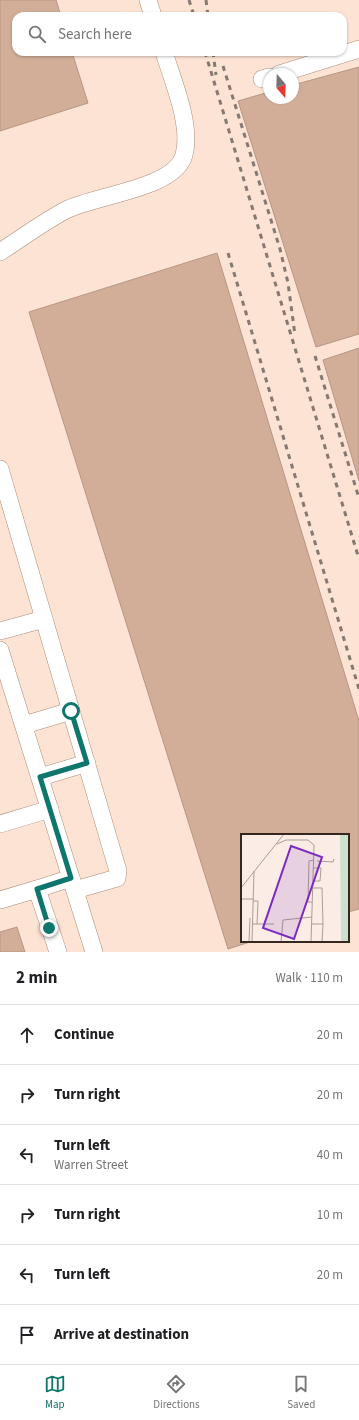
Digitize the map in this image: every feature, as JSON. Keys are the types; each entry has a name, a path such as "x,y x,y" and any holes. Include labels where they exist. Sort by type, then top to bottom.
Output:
{"street":[{"path":"148,0 152,12"},
{"path":"347,53 359,49"},
{"path":"0,252 67,209 157,181 173,171 184,157 187,141 185,123 165,56"},
{"path":"298,68 337,56"},
{"path":"0,469 118,871 117,878 37,889 0,900"},
{"path":"0,631 44,619"},
{"path":"0,650 3,673 24,725 94,952"},
{"path":"24,725 71,711"},
{"path":"40,777 87,763"},
{"path":"0,824 50,809"},
{"path":"37,889 58,952"}],"shaded area":[{"path":"0,0 359,0 359,952 0,952"}],"building":[{"path":"0,0 56,0 60,12 12,12 12,56 73,56 88,103 0,131"},
{"path":"359,67 359,334 316,347 238,101 263,94 263,104 299,104 299,83"},
{"path":"217,253 359,721 359,909 349,912 349,834 241,834 241,942 250,942 228,949 29,312"},
{"path":"359,348 359,481 323,360"},
{"path":"17,927 25,952 0,952 0,932"}],"railway":[{"path":"189,0 193,12"},
{"path":"206,0 208,12"},
{"path":"206,56 359,559"},
{"path":"214,56 216,75"},
{"path":"223,66 280,249 288,283 295,335"},
{"path":"228,253 359,689"},
{"path":"315,356 359,498"}],"route":[{"path":"49,928 37,889 71,878 40,777 87,763 71,711"}]}
